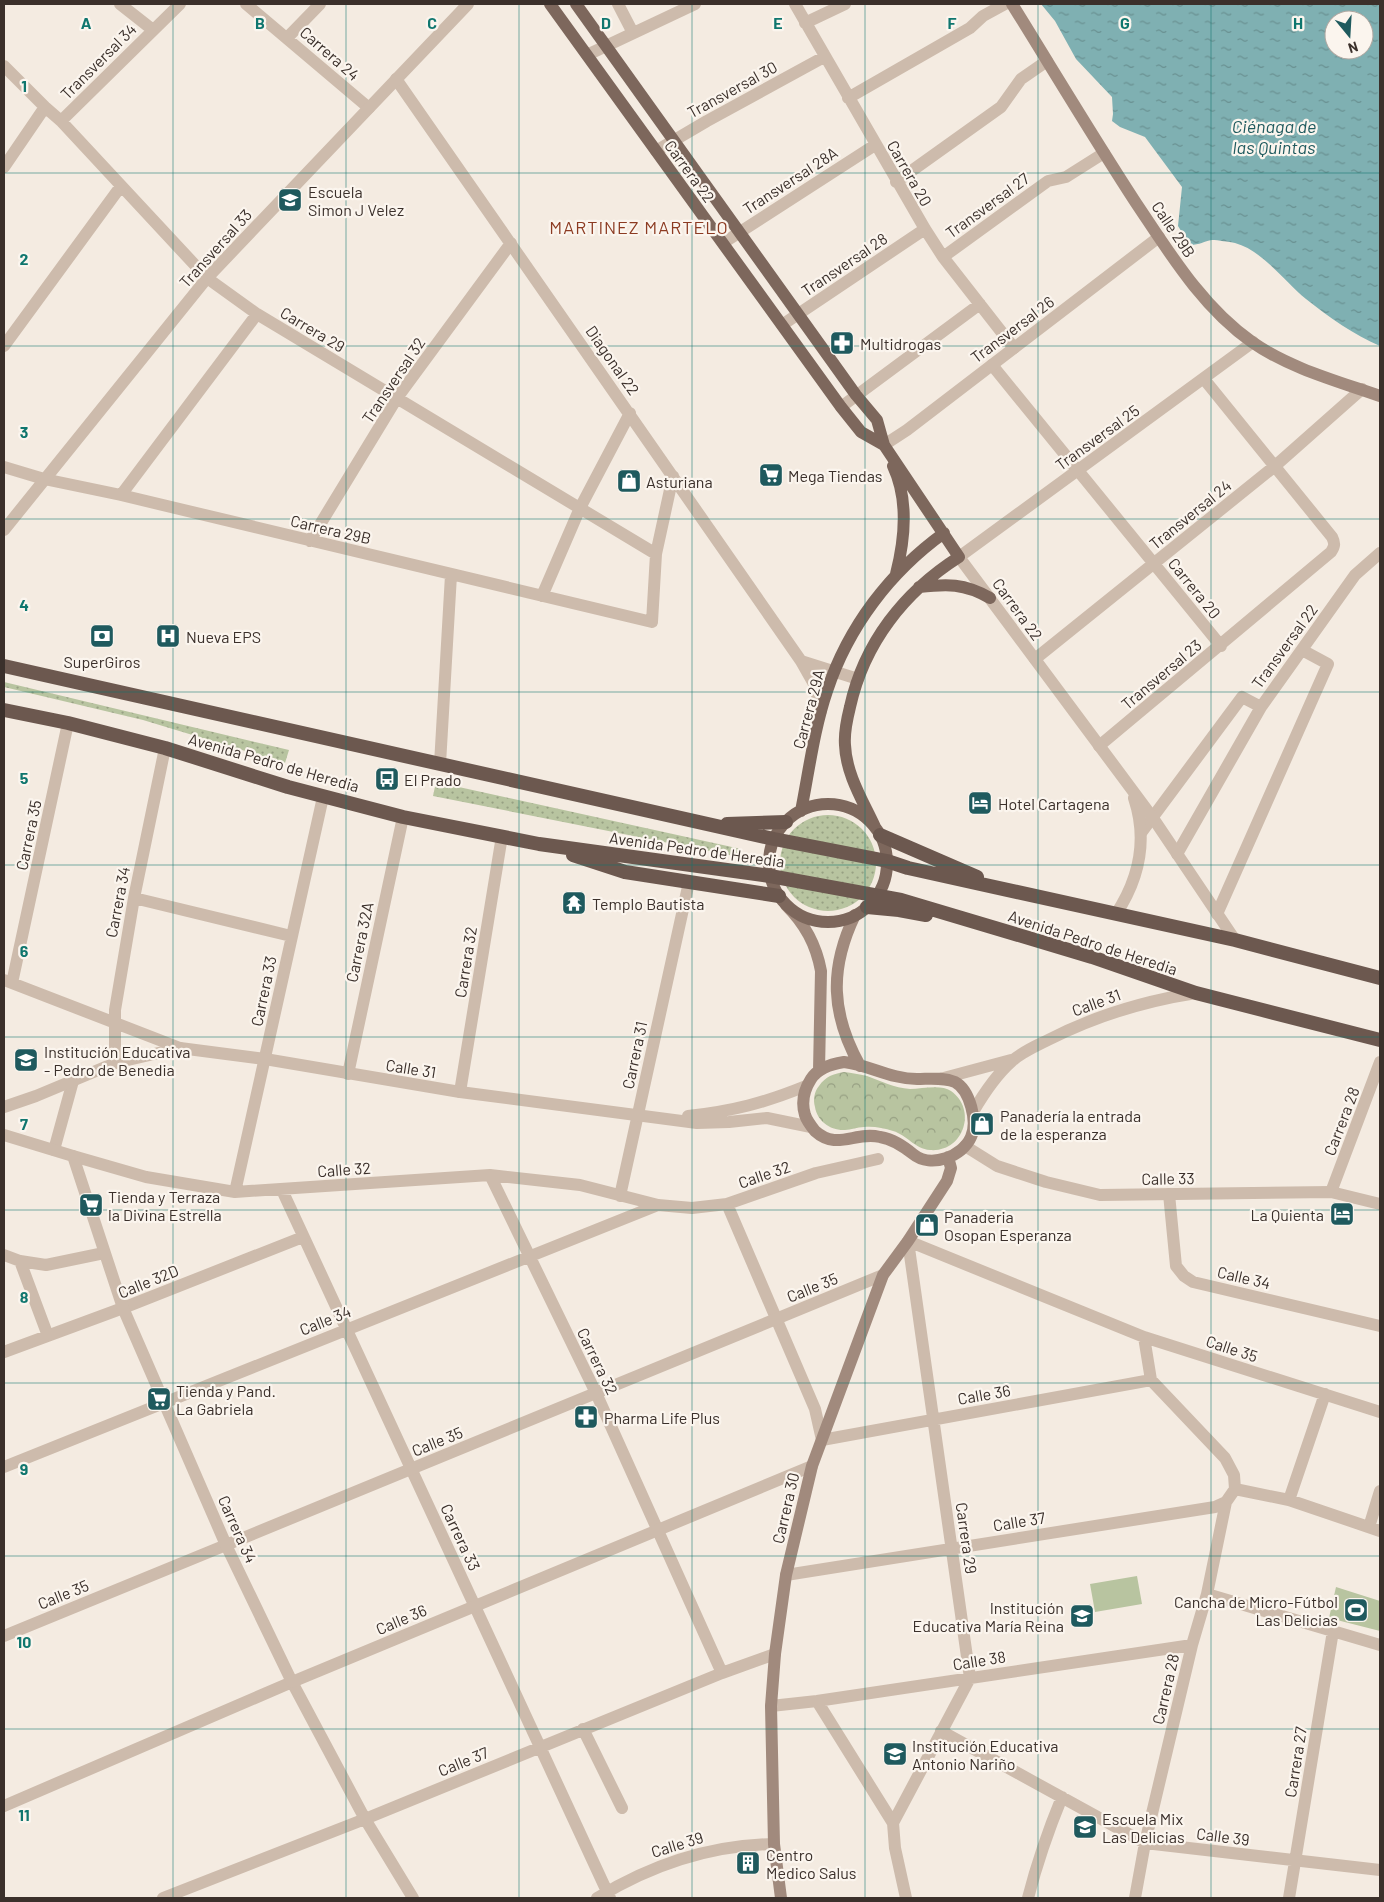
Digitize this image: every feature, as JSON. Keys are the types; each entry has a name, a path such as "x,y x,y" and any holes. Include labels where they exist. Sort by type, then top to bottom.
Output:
{"highway":[{"name":"Avenida Pedro de Heredia","path":"4,666 710,825 887,860 908,868 1235,940 1380,978"},
{"name":"Avenida Pedro de Heredia","path":"4,710 68,723 165,748 323,796 403,816 539,844 770,876 901,900 1092,957 1196,993 1380,1040"},
{"path":"710,825 786,822"},
{"path":"878,831 1005,889"},
{"path":"539,844 625,872 689,882 782,901"},
{"path":"861,911 899,910 997,929"}],"main road":[{"name":"Carrera 22","path":"550,4 840,407 861,432 884,445"},
{"name":"Carrera 22","path":"576,4 856,396 877,420 884,445 959,557"},
{"name":"Calle 29B","path":"1012,4 1104,153 1159,237 1182,270 1216,310 1233,327 1253,342 1286,360 1325,377 1380,396"},
{"name":"Carrera 29A","path":"884,445 902,495 904,521 902,548 896,574"},
{"name":"Carrera 29A","path":"801,811 821,711 834,672 854,630 896,574 927,545 944,533"},
{"path":"860,1066 849,1046 841,1025 837,1003 836,980 839,958 846,936 861,911 877,896 886,872 887,860 878,831 851,775 845,745 849,712 858,679 873,645 894,614 919,587 959,557"},
{"path":"919,587 957,585 974,589 990,598"},
{"path":"819,1070 821,972 819,958 809,934 799,918 782,901 770,876 770,851 774,839 786,822 801,811 814,806 827,804 841,805 854,810 866,817 878,831"},
{"path":"782,901 798,914 811,920 826,922 841,920 861,911"},
{"path":"844,1062 860,1066 898,1078 940,1079 954,1082 960,1086 970,1101 972,1136 965,1146 948,1157 926,1160 917,1157 896,1142 880,1136 861,1136 847,1140 832,1141 821,1136 811,1126 803,1108 806,1086 819,1070 832,1064 844,1062"},
{"name":"Carrera 30","path":"781,1898 774,1844 771,1706 775,1654 786,1575 812,1466 883,1275 908,1241 950,1175 951,1168 948,1157"}],"street":[{"path":"120,4 154,30"},
{"name":"Transversal 34","path":"62,121 180,4"},
{"name":"Carrera 24","path":"246,4 369,108"},
{"path":"287,38 320,4"},
{"name":"Transversal 33","path":"4,530 207,278 468,4"},
{"path":"618,4 633,33"},
{"path":"587,55 695,4"},
{"name":"Carrera 20","path":"795,4 925,230 1014,348"},
{"path":"805,23 845,4"},
{"path":"848,98 970,28 983,16 1005,4"},
{"name":"Transversal 30","path":"656,152 824,57"},
{"path":"896,182 1001,107 1021,79 1047,61"},
{"name":"Carrera 29","path":"4,66 45,107 62,121 207,278 258,314 656,554"},
{"name":"Diagonal 22","path":"396,79 801,661 814,684 821,711"},
{"name":"Transversal 34","path":"4,167 45,107"},
{"name":"Transversal 28A","path":"723,243 875,145"},
{"name":"Transversal 27","path":"944,257 1048,181 1066,178 1104,153"},
{"path":"4,346 121,186"},
{"name":"Transversal 28","path":"782,325 925,230"},
{"name":"Transversal 26","path":"884,445 907,430 1159,237"},
{"name":"Transversal 32","path":"310,541 397,398 511,243"},
{"path":"840,407 980,304"},
{"path":"121,495 258,314"},
{"name":"Transversal 25","path":"959,557 1253,342"},
{"name":"Carrera 20","path":"992,365 1221,646"},
{"path":"1204,379 1275,466"},
{"name":"Transversal 24","path":"1035,659 1275,466 1362,390"},
{"path":"542,596 580,508 630,413"},
{"name":"Transversal 23","path":"1099,746 1221,646 1334,548 1335,542 1332,537 1275,466"},
{"name":"Carrera 29B","path":"4,467 44,479 121,495 652,622 656,554"},
{"path":"656,554 673,476"},
{"name":"Transversal 22","path":"1141,833 1242,697 1261,707 1355,576 1380,553"},
{"name":"Carrera 22","path":"959,557 1153,818 1235,940"},
{"path":"440,764 451,574"},
{"path":"1217,914 1328,664 1302,650"},
{"path":"801,661 858,679"},
{"path":"1177,854 1261,707"},
{"name":"Carrera 35","path":"8,981 68,723"},
{"name":"Carrera 34","path":"115,1063 115,1010 134,898 165,748"},
{"name":"Carrera 22","path":"1116,914 1127,897 1136,877 1141,855 1138,810 1131,789"},
{"name":"Carrera 33","path":"235,1192 323,796"},
{"name":"Carrera 32A","path":"348,1074 403,816"},
{"name":"Carrera 32","path":"460,1092 502,836"},
{"name":"Carrera 31","path":"620,1196 689,882"},
{"path":"134,898 291,936"},
{"name":"Calle 31","path":"8,981 180,1048 265,1059 460,1092 697,1123 767,1118 811,1126"},
{"name":"Calle 31","path":"940,1079 1013,1059 1046,1041 1095,1019 1153,1001 1196,993"},
{"name":"Calle 31","path":"4,1107 36,1096 115,1063 180,1048"},
{"name":"Calle 31","path":"972,1112 991,1084 1013,1059"},
{"name":"Carrera 28","path":"1331,1192 1380,1062"},
{"path":"54,1150 73,1081"},
{"name":"Calle 31","path":"638,1115 680,1117 723,1112 766,1102 806,1086"},
{"name":"Calle 32","path":"4,1135 146,1177 235,1192 490,1175 580,1185 620,1196"},
{"name":"Calle 33","path":"965,1146 997,1166 1046,1182 1100,1195 1331,1192 1380,1204"},
{"name":"Carrera 34","path":"73,1156 104,1254 124,1308 226,1545 292,1682 364,1818 413,1898"},
{"name":"Calle 32","path":"658,1205 692,1208 727,1204 816,1173 878,1159"},
{"name":"Carrera 32","path":"490,1175 596,1393 722,1674"},
{"name":"Carrera 33","path":"282,1190 540,1747 605,1896"},
{"name":"Calle 34","path":"1169,1194 1176,1266 1184,1276 1193,1282 1380,1326"},
{"path":"620,1196 658,1205"},
{"path":"727,1204 815,1410 822,1440"},
{"name":"Calle 34","path":"4,1467 658,1205"},
{"name":"Calle 32D","path":"4,1352 124,1308 303,1237"},
{"name":"Carrera 29","path":"908,1241 970,1678"},
{"name":"Calle 35","path":"908,1241 1144,1337 1380,1412"},
{"path":"4,1254 20,1261 46,1265 104,1254"},
{"path":"20,1261 48,1336"},
{"name":"Calle 35","path":"4,1636 883,1275"},
{"path":"1144,1337 1151,1380 1225,1458 1234,1475 1235,1490 1289,1500 1374,1529 1380,1491"},
{"name":"Calle 36","path":"822,1440 1151,1380"},
{"path":"1289,1500 1325,1394"},
{"name":"Calle 36","path":"4,1806 292,1682 812,1466"},
{"name":"Carrera 28","path":"1134,1898 1145,1843 1192,1645 1207,1594 1226,1502 1235,1490"},
{"name":"Calle 37","path":"786,1575 1215,1507 1226,1502"},
{"path":"1207,1594 1380,1645"},
{"name":"Carrera 27","path":"1289,1898 1333,1631"},
{"name":"Calle 38","path":"771,1706 817,1701 1192,1645"},
{"name":"Calle 37","path":"163,1898 775,1654"},
{"path":"893,1823 970,1678"},
{"path":"817,1701 893,1823 895,1848 906,1898"},
{"path":"583,1729 622,1808"},
{"name":"Calle 39","path":"941,1730 1145,1843 1380,1870"},
{"path":"1028,1898 1046,1834 1062,1797"},
{"name":"Calle 39","path":"605,1896 644,1872 683,1857 724,1848 774,1844"}],"green space":[{"path":"4,682 289,750 285,763 143,720 4,687"},
{"path":"436,782 741,849 739,857 433,796"},
{"path":"828,815 846,818 862,829 873,845 876,863 873,881 862,897 846,908 828,911 810,908 794,897 783,881 780,863 783,845 794,829 810,818"},
{"path":"844,1072 867,1076 893,1086 910,1089 937,1087 947,1089 959,1099 964,1109 963,1129 951,1145 941,1149 930,1150 920,1147 898,1133 886,1129 859,1127 840,1130 830,1127 822,1121 816,1112 815,1093 817,1088 827,1078"},
{"path":"1137,1576 1142,1604 1095,1612 1090,1584"},
{"name":"Cancha de Micro-Fútbol Las Delicias","path":"1336,1587 1380,1601 1380,1631 1329,1618"}],"water":[{"name":"Ciénaga de las Quintas","path":"1041,4 1380,4 1380,346 1351,331 1306,299 1255,252 1235,243 1212,240 1190,245 1178,226 1182,187 1145,137 1120,127 1112,121 1112,97 1076,59 1055,21"}],"place":[{"name":"Escuela Simon J Velez","path":"290,200"},
{"name":"Multidrogas","path":"842,343"},
{"name":"Mega Tiendas","path":"771,475"},
{"name":"Asturiana","path":"629,481"},
{"name":"SuperGiros","path":"102,636"},
{"name":"Nueva EPS","path":"168,636"},
{"name":"El Prado","path":"387,779"},
{"name":"Hotel Cartagena","path":"980,803"},
{"name":"Templo Bautista","path":"574,903"},
{"name":"Institución Educativa - Pedro de Benedia","path":"26,1060"},
{"name":"Panadería la entrada de la esperanza","path":"982,1124"},
{"name":"Tienda y Terraza la Divina Estrella","path":"91,1205"},
{"name":"La Quienta","path":"1342,1214"},
{"name":"Panaderia Osopan Esperanza","path":"927,1225"},
{"name":"Tienda y Pand. La Gabriela","path":"159,1399"},
{"name":"Pharma Life Plus","path":"586,1417"},
{"name":"Cancha de Micro-Fútbol Las Delicias","path":"1356,1610"},
{"name":"Institución Educativa María Reina","path":"1082,1616"},
{"name":"Institución Educativa Antonio Nariño","path":"895,1754"},
{"name":"Escuela Mix Las Delicias","path":"1085,1827"},
{"name":"Centro Medico Salus","path":"748,1863"}],"district":[{"name":"MARTINEZ MARTELO","path":"639,227"}]}
